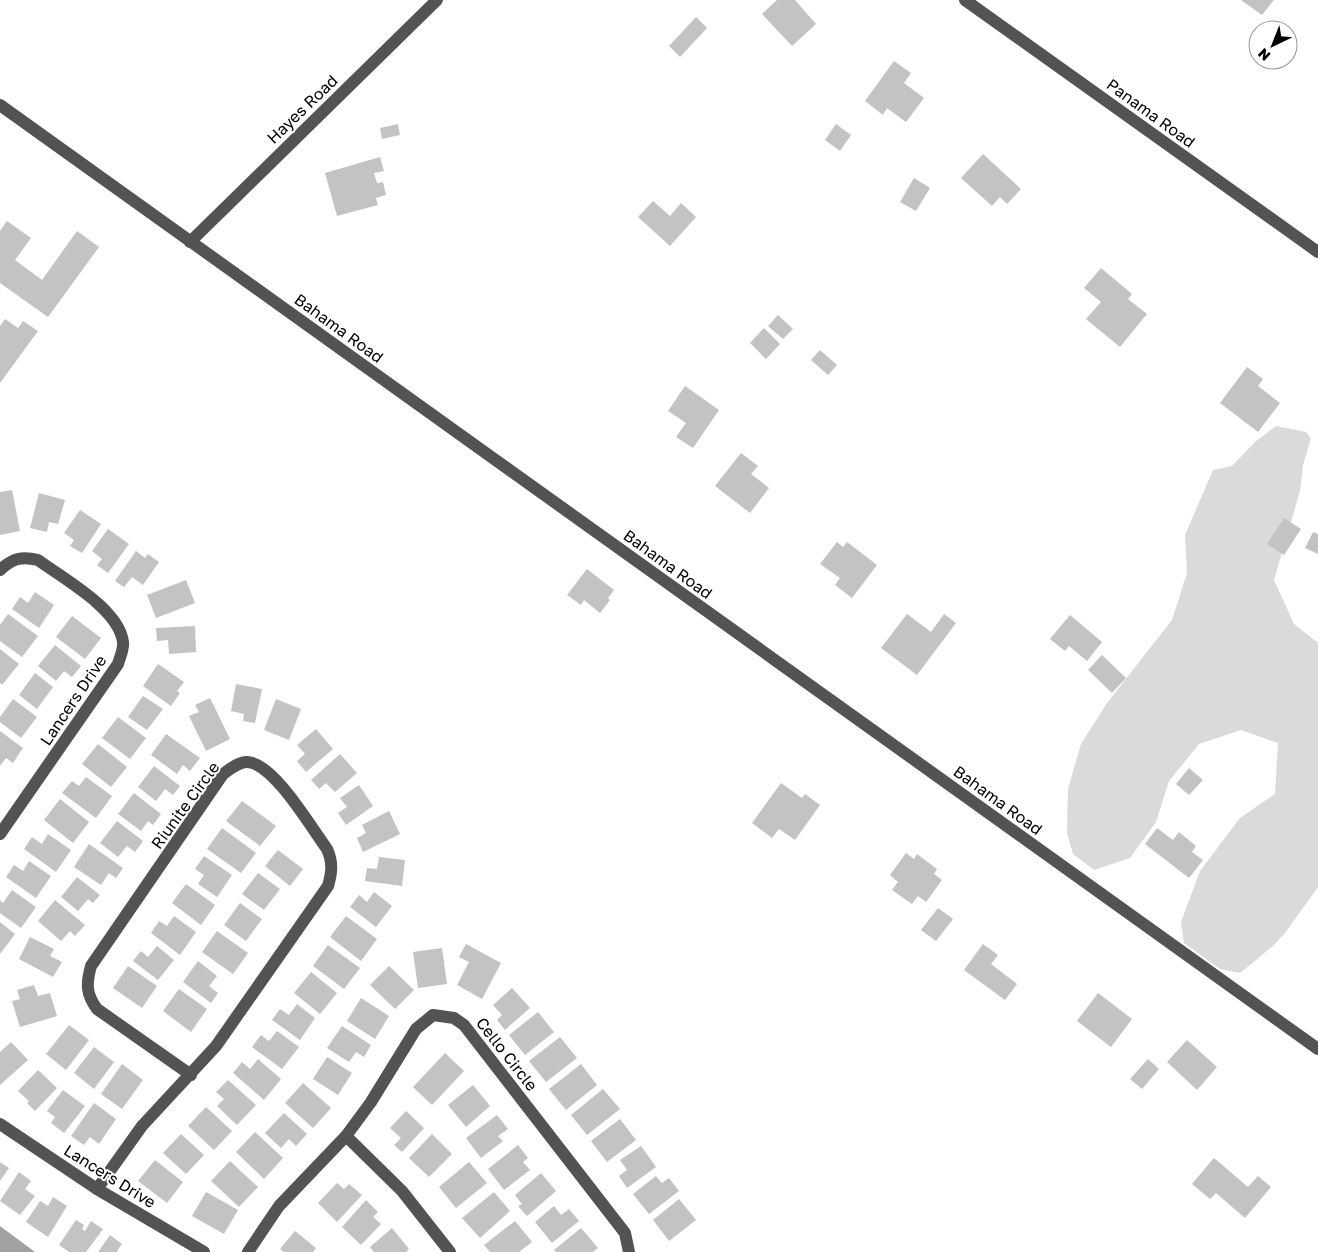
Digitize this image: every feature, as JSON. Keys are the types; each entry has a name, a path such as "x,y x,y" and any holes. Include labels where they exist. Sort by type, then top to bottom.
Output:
{"street":[{"name":"Hayes Road","path":"190,242 437,0"},
{"name":"Panama Road","path":"965,0 1318,252"},
{"name":"Bahama Road","path":"0,105 1318,1049"},
{"name":"Lancers Drive","path":"0,570 10,561 25,557 38,560 110,613 118,625 123,642 118,664 0,834"},
{"name":"Riunite Circle","path":"97,1189 142,1126 191,1075 216,1046 328,886 332,872 331,859 327,849 274,777 257,765 247,762 234,766 223,774 91,966 87,981 88,997 97,1009 191,1075"},
{"name":"Cello Circle","path":"248,1252 279,1206 346,1136 416,1029 433,1015 454,1018 464,1025 625,1233 629,1252"},
{"name":"Lancers Drive","path":"0,1124 97,1189 204,1252"},
{"path":"346,1136 402,1191 450,1252"}],"shaded area":[{"path":"1276,426 1306,432 1311,438 1303,465 1300,491 1274,580 1294,624 1318,643 1318,887 1285,933 1273,946 1240,973 1220,969 1184,943 1181,922 1200,871 1240,818 1275,794 1278,743 1241,730 1199,744 1169,781 1156,822 1130,858 1094,870 1073,854 1067,833 1068,789 1081,744 1107,703 1172,620 1187,573 1185,535 1213,470 1232,466 1255,442"},
{"path":"0,1226 35,1252 0,1252"}],"building":[{"path":"777,0 795,0 816,24 792,46 762,14"},
{"path":"1241,0 1274,0 1262,15"},
{"path":"696,17 707,28 680,57 669,46"},
{"path":"894,61 911,73 904,83 924,98 906,122 887,108 883,115 865,101"},
{"path":"398,124 400,135 382,139 380,128"},
{"path":"836,124 851,135 840,151 825,140"},
{"path":"983,154 1021,189 1007,204 1000,197 992,206 961,178"},
{"path":"380,157 384,171 374,173 377,183 383,182 386,195 376,198 378,205 337,216 325,173"},
{"path":"914,178 930,188 916,211 900,202"},
{"path":"653,201 670,216 681,203 696,217 670,246 638,217"},
{"path":"7,221 31,238 15,260 42,280 77,231 99,247 48,317 0,283 0,231"},
{"path":"1101,268 1132,294 1128,299 1147,314 1120,347 1086,319 1101,302 1084,288"},
{"path":"778,315 793,329 783,339 768,326"},
{"path":"5,319 18,328 23,321 38,331 0,383 0,326"},
{"path":"764,328 780,344 766,359 750,343"},
{"path":"820,350 837,365 828,375 811,360"},
{"path":"1247,367 1263,379 1258,386 1280,403 1258,432 1220,403"},
{"path":"685,386 719,410 693,448 676,437 686,423 668,411"},
{"path":"741,453 758,466 751,474 769,488 750,513 715,486"},
{"path":"12,490 20,531 0,535 0,492"},
{"path":"39,493 65,500 58,524 49,522 47,532 30,528"},
{"path":"80,510 101,524 82,553 70,546 74,540 64,533"},
{"path":"1284,518 1301,529 1284,555 1267,544"},
{"path":"108,529 129,544 108,573 97,565 102,559 92,551"},
{"path":"1313,532 1318,534 1318,554 1305,548"},
{"path":"837,542 843,547 847,542 877,565 852,598 835,585 840,578 820,564"},
{"path":"136,551 145,558 148,554 159,562 143,585 132,577 124,587 115,581"},
{"path":"587,569 614,590 608,598 610,600 600,613 584,600 581,605 567,595"},
{"path":"186,580 195,603 156,618 147,595"},
{"path":"35,592 54,605 39,628 12,609 20,597 28,603"},
{"path":"8,614 38,636 22,657 0,641 0,625"},
{"path":"907,614 931,632 944,614 956,623 917,675 881,648"},
{"path":"1070,615 1102,642 1087,661 1069,646 1065,651 1050,639"},
{"path":"72,616 101,638 85,659 56,637"},
{"path":"195,626 196,652 169,654 168,640 157,641 156,628"},
{"path":"55,645 81,666 72,677 64,671 56,681 38,666"},
{"path":"0,649 19,664 2,685 0,683"},
{"path":"1102,655 1126,678 1112,693 1088,670"},
{"path":"158,664 184,682 177,691 180,693 171,706 143,686"},
{"path":"35,673 53,687 37,709 19,695"},
{"path":"236,684 262,689 255,723 243,721 244,714 231,711"},
{"path":"143,696 163,709 147,730 128,717"},
{"path":"210,698 230,739 206,751 189,716 199,712 195,705"},
{"path":"13,699 37,717 21,738 0,722 0,717"},
{"path":"276,699 301,709 289,740 264,730"},
{"path":"118,717 146,738 130,759 102,738"},
{"path":"316,729 333,749 306,772 297,761 305,754 297,745"},
{"path":"0,731 23,748 13,763 6,758 0,766"},
{"path":"166,734 200,758 190,771 183,765 177,774 151,755"},
{"path":"98,744 127,767 111,787 82,764"},
{"path":"340,754 357,773 335,792 326,783 319,789 311,780"},
{"path":"154,766 180,786 173,795 165,789 156,801 138,787"},
{"path":"1189,768 1203,780 1189,795 1176,784"},
{"path":"86,777 112,796 96,818 62,793 72,781 79,786"},
{"path":"781,783 802,798 805,794 820,805 795,840 779,829 772,838 752,823"},
{"path":"359,785 373,806 346,825 338,813 347,807 340,798"},
{"path":"134,793 161,814 153,825 148,821 141,831 118,814"},
{"path":"60,799 89,822 73,843 44,820"},
{"path":"242,801 276,826 260,846 226,821"},
{"path":"389,811 400,834 363,852 357,838 366,833 362,825"},
{"path":"117,821 143,841 135,852 127,846 118,857 100,843"},
{"path":"222,828 256,853 241,873 207,849"},
{"path":"1157,828 1173,840 1179,832 1196,846 1192,852 1203,860 1189,878 1145,844"},
{"path":"48,834 71,850 56,872 24,849 32,837 42,844"},
{"path":"89,844 123,868 116,878 109,873 101,885 74,867"},
{"path":"278,850 303,869 290,886 265,866"},
{"path":"906,853 914,859 917,854 937,869 934,874 942,880 926,902 918,896 912,904 892,890 898,882 890,875"},
{"path":"204,856 232,875 217,897 198,884 204,875 195,869"},
{"path":"379,857 405,860 402,886 365,881 367,868 377,869"},
{"path":"29,861 51,876 36,898 6,877 14,865 23,871"},
{"path":"258,873 280,889 264,910 242,894"},
{"path":"77,877 100,895 93,903 88,899 78,911 61,897"},
{"path":"186,884 215,905 201,925 172,903"},
{"path":"12,890 36,907 21,928 0,913 0,900 3,903"},
{"path":"374,892 392,906 376,927 350,907 359,895 367,902"},
{"path":"55,900 85,925 75,936 70,931 61,941 38,921"},
{"path":"240,903 262,919 246,941 224,925"},
{"path":"938,908 953,919 936,941 921,930"},
{"path":"174,916 196,932 180,955 151,933 159,921 167,926"},
{"path":"346,916 377,939 361,961 330,937"},
{"path":"0,922 15,934 0,954"},
{"path":"217,931 248,953 233,974 202,952"},
{"path":"30,937 54,949 50,956 62,962 53,977 19,959"},
{"path":"466,944 501,963 482,999 457,985 469,962 459,957"},
{"path":"983,944 998,955 991,964 1017,984 1005,1000 964,970"},
{"path":"328,945 360,968 344,989 313,966"},
{"path":"157,946 174,960 158,980 133,961 141,951 148,957"},
{"path":"442,948 447,984 418,988 413,952"},
{"path":"198,961 217,976 209,986 218,993 211,1003 183,982"},
{"path":"128,966 157,986 142,1008 113,988"},
{"path":"389,966 414,990 395,1009 370,985"},
{"path":"311,972 337,993 320,1014 294,993"},
{"path":"34,985 38,996 50,993 57,1016 20,1027 12,1001 20,999 17,990"},
{"path":"512,988 530,1008 505,1030 497,1020 502,1015 493,1005"},
{"path":"179,989 207,1009 191,1032 163,1011"},
{"path":"1098,993 1132,1019 1111,1047 1077,1021"},
{"path":"361,998 389,1016 375,1039 347,1021"},
{"path":"297,1004 315,1018 300,1040 272,1020 280,1009 289,1015"},
{"path":"538,1012 554,1032 525,1055 509,1035"},
{"path":"69,1025 89,1040 66,1070 46,1054"},
{"path":"342,1026 371,1045 364,1057 356,1052 349,1062 327,1048"},
{"path":"277,1031 299,1047 282,1069 252,1047 261,1035 269,1041"},
{"path":"560,1037 577,1058 546,1082 529,1061"},
{"path":"1187,1040 1217,1067 1197,1090 1167,1062"},
{"path":"11,1042 28,1060 0,1085 0,1052"},
{"path":"94,1047 114,1062 94,1089 74,1073"},
{"path":"445,1053 464,1071 432,1105 413,1087"},
{"path":"327,1057 352,1073 338,1095 313,1079"},
{"path":"258,1059 281,1079 264,1100 233,1073 242,1062 250,1069"},
{"path":"1148,1059 1159,1069 1142,1089 1130,1079"},
{"path":"122,1064 143,1080 122,1109 101,1094"},
{"path":"581,1064 597,1085 566,1110 549,1089"},
{"path":"38,1070 57,1088 35,1111 27,1103 29,1101 18,1091"},
{"path":"228,1080 256,1105 237,1125 217,1106 224,1099 216,1092"},
{"path":"303,1083 331,1108 313,1128 285,1103"},
{"path":"473,1085 490,1106 466,1127 448,1105"},
{"path":"603,1089 620,1109 587,1135 571,1115"},
{"path":"63,1090 85,1106 64,1133 51,1123 55,1117 47,1111"},
{"path":"94,1103 116,1119 99,1144 90,1137 84,1145 71,1136"},
{"path":"206,1107 232,1131 214,1150 188,1126"},
{"path":"406,1111 424,1128 402,1152 394,1145 401,1138 390,1128"},
{"path":"284,1113 307,1134 296,1146 289,1139 281,1148 265,1133"},
{"path":"497,1115 508,1129 498,1136 503,1141 481,1158 466,1138"},
{"path":"620,1119 636,1140 607,1162 591,1141"},
{"path":"255,1132 283,1158 264,1179 236,1152"},
{"path":"181,1134 204,1155 186,1174 163,1153"},
{"path":"432,1134 452,1154 429,1177 409,1158"},
{"path":"518,1145 528,1158 523,1162 530,1170 504,1190 488,1169"},
{"path":"641,1146 656,1167 627,1188 619,1176 627,1170 620,1160"},
{"path":"1214,1158 1248,1187 1258,1176 1271,1187 1245,1218 1216,1193 1210,1199 1192,1184"},
{"path":"155,1160 183,1182 167,1203 138,1181"},
{"path":"230,1161 258,1187 239,1207 211,1181"},
{"path":"0,1162 9,1168 0,1181"},
{"path":"469,1162 487,1183 456,1208 439,1187"},
{"path":"19,1172 31,1181 25,1189 35,1196 20,1215 0,1201"},
{"path":"541,1173 556,1191 527,1216 518,1206 522,1204 515,1195"},
{"path":"656,1176 662,1183 669,1178 679,1191 649,1214 633,1194"},
{"path":"337,1183 344,1189 349,1184 362,1195 337,1222 318,1203"},
{"path":"206,1192 238,1210 224,1234 192,1216"},
{"path":"494,1192 510,1211 480,1238 462,1218"},
{"path":"53,1197 67,1206 48,1237 26,1222 40,1201 48,1206"},
{"path":"679,1199 696,1220 669,1241 653,1220"},
{"path":"366,1200 378,1212 373,1217 381,1224 361,1245 342,1227"},
{"path":"554,1206 561,1215 569,1209 579,1221 552,1243 535,1222"},
{"path":"76,1220 84,1225 82,1229 85,1231 91,1221 103,1229 86,1252 69,1252 59,1245"},
{"path":"515,1221 532,1242 519,1252 490,1252 484,1245"},
{"path":"392,1228 409,1249 406,1252 374,1252 370,1247"},
{"path":"581,1228 598,1248 593,1252 556,1252 554,1250"},
{"path":"295,1231 316,1248 313,1252 284,1252 280,1249"},
{"path":"110,1235 122,1244 118,1252 98,1252"}]}
